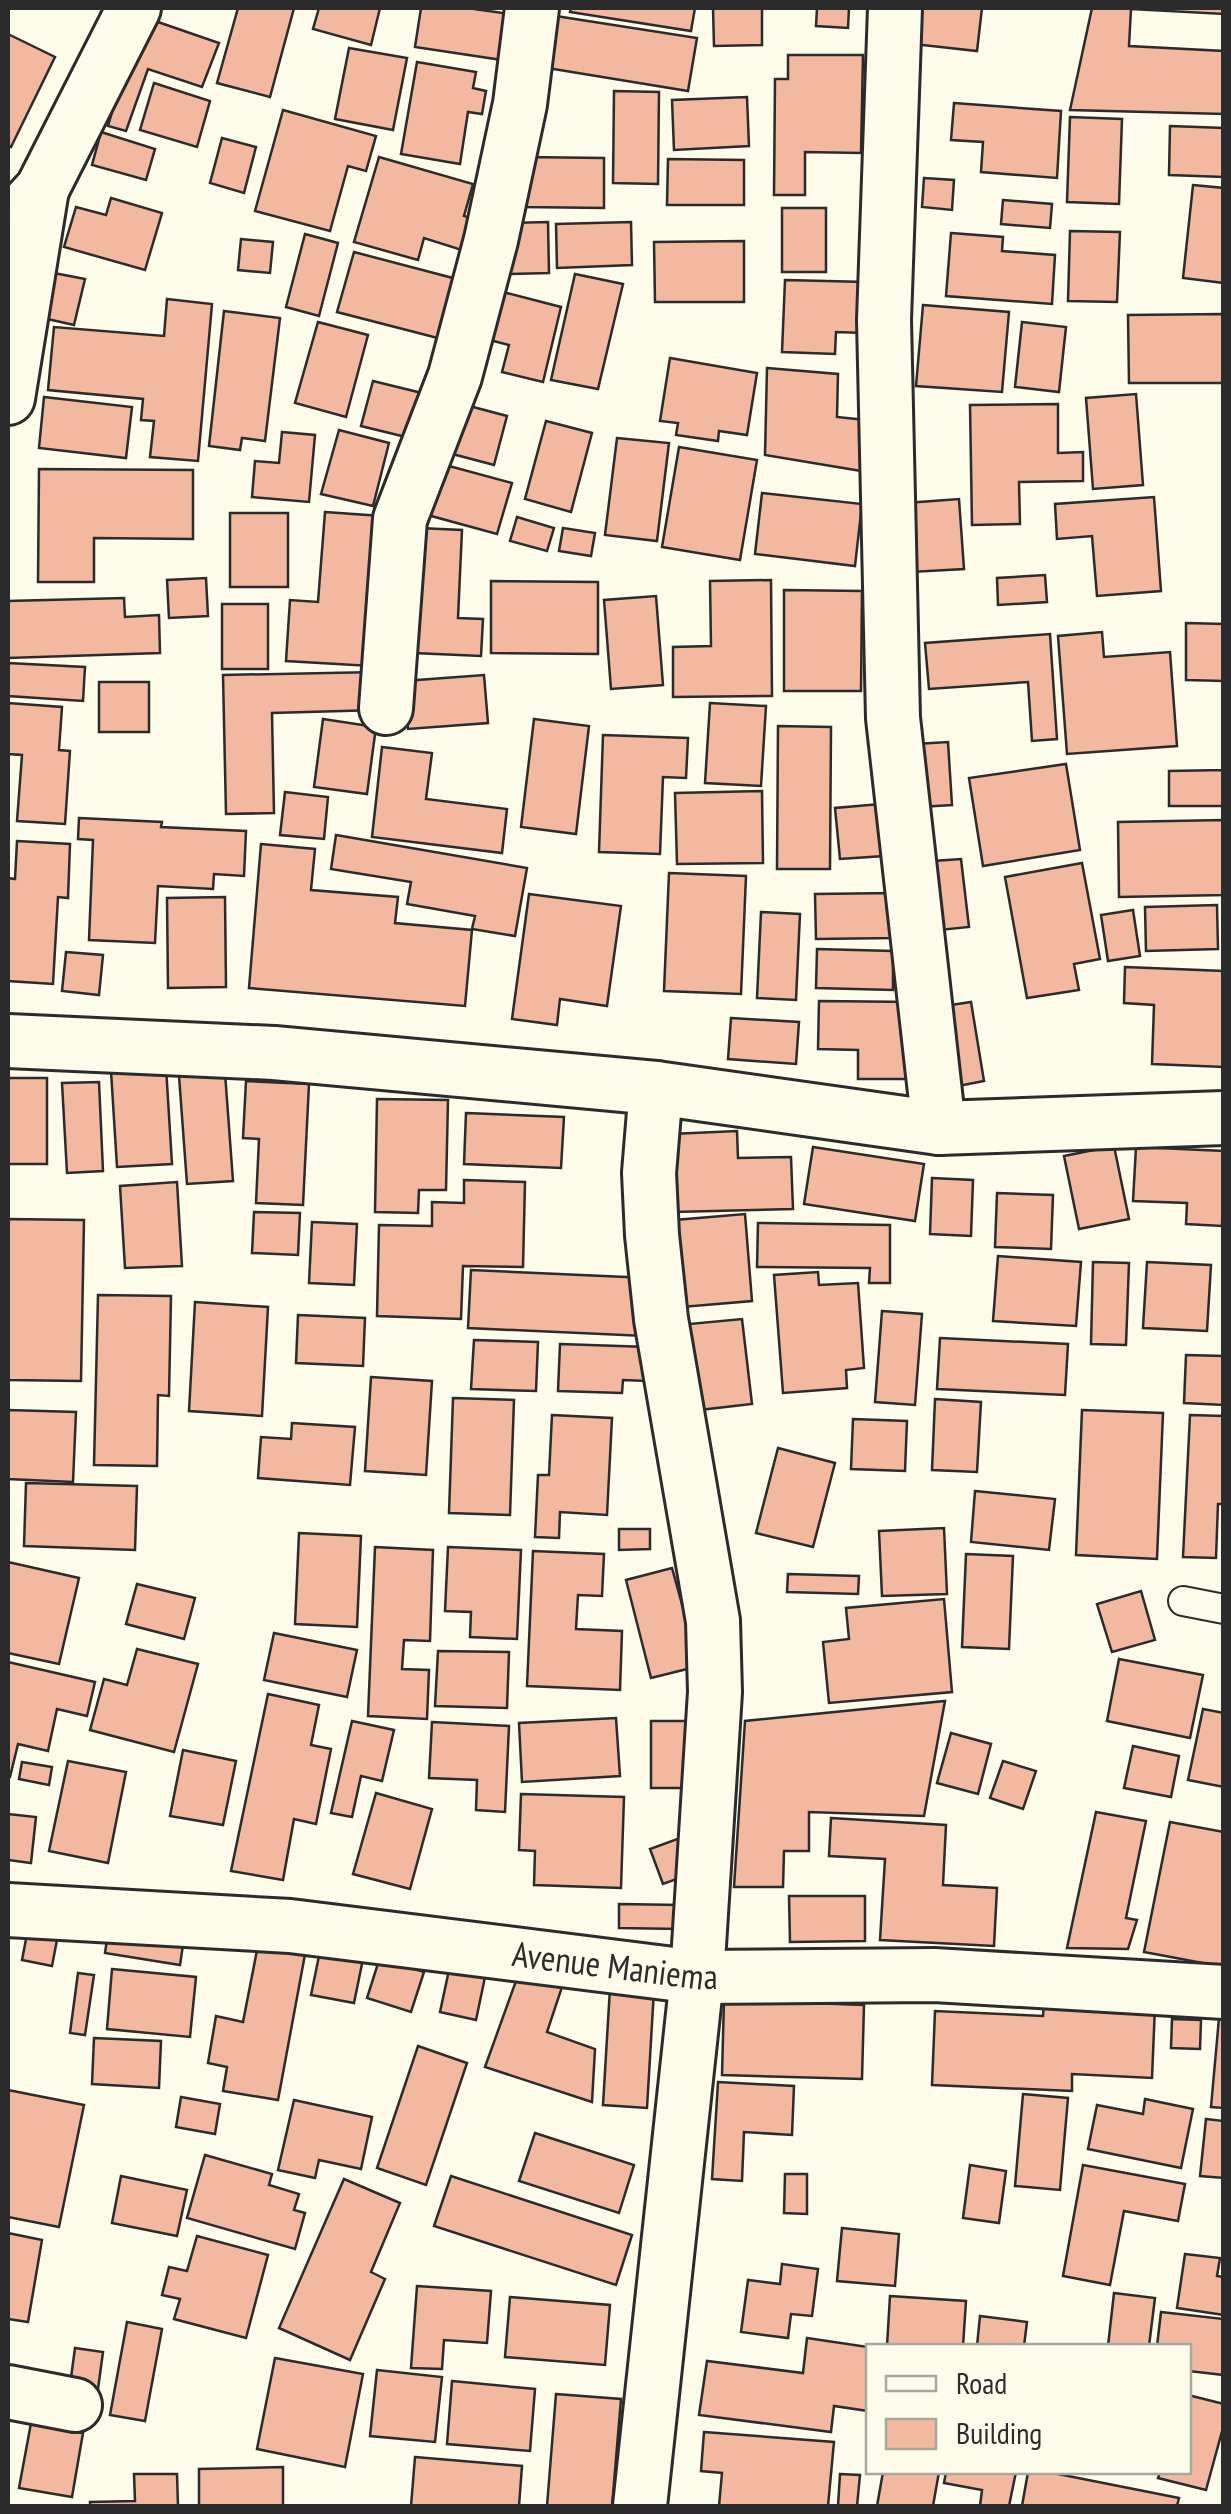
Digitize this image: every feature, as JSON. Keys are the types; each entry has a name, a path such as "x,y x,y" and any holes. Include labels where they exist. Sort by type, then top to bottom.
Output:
{"street":[{"path":"386,708 400,519 454,376 491,240 520,104 532,8"},
{"path":"895,8 884,320 893,700 939,1128"},
{"path":"8,398 42,189 119,14"},
{"path":"8,226 42,189"},
{"path":"8,1041 274,1053 656,1088 939,1128 1224,1118"},
{"path":"640,2506 697,1976 714,1692 712,1621 658,1285 649,1173 656,1088"},
{"name":"Avenue Maniema","path":"8,1910 290,1926 697,1976 934,1975 1224,1992"},
{"path":"8,2392 75,2405"}],"lane":[{"path":"1183,1602 1224,1609"}],"building":[{"path":"238,8 294,8 270,97 217,83"},
{"path":"319,8 380,8 371,45 313,29"},
{"path":"421,8 467,8 510,14 502,60 415,47"},
{"path":"571,8 695,8 691,31 570,12"},
{"path":"713,8 762,8 762,45 714,46"},
{"path":"817,8 849,8 848,28 816,26"},
{"path":"917,8 982,8 977,51 913,44"},
{"path":"1092,8 1224,8 1224,14 1131,9 1129,46 1224,51 1224,114 1070,110"},
{"path":"543,14 697,38 688,91 535,66"},
{"path":"158,22 219,43 202,87 148,69 126,131 108,126 133,40"},
{"path":"8,34 55,57 11,147 8,145"},
{"path":"349,48 407,58 393,130 335,119"},
{"path":"788,55 863,55 861,153 805,152 805,195 774,195 775,79 788,79"},
{"path":"417,62 476,72 473,88 486,91 482,114 468,112 460,164 401,154"},
{"path":"154,83 210,101 197,147 140,130"},
{"path":"614,91 659,92 658,184 613,183"},
{"path":"747,97 749,146 674,150 672,100"},
{"path":"954,103 1061,111 1057,178 981,172 983,142 951,140"},
{"path":"283,110 376,136 366,171 348,166 330,231 255,211"},
{"path":"1070,117 1122,119 1119,204 1067,202"},
{"path":"1170,126 1224,128 1224,177 1169,175"},
{"path":"101,132 155,149 146,180 92,165"},
{"path":"222,138 256,147 244,193 210,183"},
{"path":"379,157 473,184 464,216 478,220 468,252 424,238 418,260 354,242"},
{"path":"524,157 604,158 604,208 523,207"},
{"path":"668,159 744,160 744,205 667,205"},
{"path":"924,178 954,180 952,210 922,207"},
{"path":"1193,185 1224,188 1224,283 1183,278"},
{"path":"111,198 162,213 145,270 64,247 76,207 106,215"},
{"path":"1003,200 1052,204 1050,228 1001,224"},
{"path":"782,208 826,208 826,272 782,272"},
{"path":"548,222 549,273 510,274 508,223"},
{"path":"631,222 632,265 557,268 556,224"},
{"path":"1070,231 1120,232 1117,302 1068,301"},
{"path":"951,233 1003,237 1002,251 1055,255 1052,304 946,296"},
{"path":"305,234 338,243 319,316 286,307"},
{"path":"241,239 273,242 270,273 238,270"},
{"path":"744,241 744,302 655,302 654,242"},
{"path":"354,252 468,282 453,342 337,312"},
{"path":"54,273 85,279 74,325 43,318"},
{"path":"575,274 623,284 598,389 551,380"},
{"path":"785,280 866,282 864,333 836,332 835,354 782,352"},
{"path":"499,291 561,307 543,382 502,372 509,345 486,339"},
{"path":"167,299 212,304 198,461 150,457 154,421 141,420 143,399 48,390 54,327 164,336"},
{"path":"923,305 1009,312 1002,392 916,386"},
{"path":"224,311 280,318 265,441 242,438 240,450 209,446"},
{"path":"1224,314 1224,383 1129,383 1128,315"},
{"path":"318,322 368,335 346,417 295,403"},
{"path":"1022,322 1066,327 1059,392 1015,387"},
{"path":"670,358 757,373 747,435 719,431 718,441 676,435 678,423 660,421"},
{"path":"767,368 838,374 837,417 865,420 867,472 765,455"},
{"path":"373,381 434,396 422,441 361,426"},
{"path":"1136,394 1143,485 1093,489 1086,398"},
{"path":"44,397 132,407 126,458 39,448"},
{"path":"458,403 507,416 494,465 445,452"},
{"path":"1058,404 1058,453 1083,452 1083,481 1019,482 1020,524 972,525 970,405"},
{"path":"546,421 592,433 571,512 525,499"},
{"path":"339,430 389,443 373,506 321,494"},
{"path":"282,432 315,435 309,502 252,497 255,461 279,463"},
{"path":"617,438 669,443 657,541 605,535"},
{"path":"679,447 757,460 740,560 662,547"},
{"path":"438,463 512,483 497,534 424,514"},
{"path":"39,469 193,470 193,539 94,538 94,582 38,582"},
{"path":"762,493 862,504 855,566 755,554"},
{"path":"1154,497 1161,591 1097,596 1092,536 1057,539 1055,504"},
{"path":"959,499 964,569 911,572 906,503"},
{"path":"325,512 381,516 371,666 286,661 290,600 318,602"},
{"path":"230,513 288,513 288,587 230,587"},
{"path":"517,517 554,528 547,551 510,541"},
{"path":"419,528 462,530 458,618 483,619 481,656 414,653"},
{"path":"563,528 595,533 591,556 559,551"},
{"path":"1045,575 1047,602 998,605 997,578"},
{"path":"206,578 208,616 169,618 167,580"},
{"path":"771,580 772,696 673,697 673,647 711,646 710,581"},
{"path":"491,581 598,582 598,654 491,653"},
{"path":"784,590 862,591 861,691 784,691"},
{"path":"656,596 663,685 611,689 604,600"},
{"path":"124,598 125,617 159,615 160,653 8,658 8,601"},
{"path":"222,604 268,604 268,669 222,669"},
{"path":"1186,623 1224,624 1224,681 1186,680"},
{"path":"1102,632 1104,657 1170,652 1177,746 1067,754 1058,636"},
{"path":"1050,634 1057,739 1032,741 1028,682 929,689 925,643"},
{"path":"8,663 85,667 83,701 8,696"},
{"path":"376,672 377,710 272,713 274,813 226,814 223,675"},
{"path":"484,675 488,723 408,729 404,681"},
{"path":"99,682 149,682 149,732 99,732"},
{"path":"8,703 62,707 59,750 70,751 65,824 17,821 22,755 8,754"},
{"path":"710,703 766,706 761,786 705,783"},
{"path":"1223,704 1224,806 1169,806 1169,771 1223,770"},
{"path":"323,719 376,727 367,794 314,787"},
{"path":"534,719 589,726 576,834 521,827"},
{"path":"778,726 831,727 830,869 777,869"},
{"path":"603,735 688,738 686,778 663,777 660,854 599,852"},
{"path":"948,742 952,805 920,807 916,744"},
{"path":"382,747 432,753 426,799 507,809 502,853 372,837"},
{"path":"1066,764 1080,850 983,866 969,778"},
{"path":"762,791 763,863 677,864 675,793"},
{"path":"285,792 328,797 324,839 280,835"},
{"path":"880,804 884,856 840,859 835,808"},
{"path":"79,818 246,831 244,876 214,874 213,889 158,886 155,943 89,940 93,840 78,839"},
{"path":"1224,820 1224,895 1119,897 1118,822"},
{"path":"336,835 527,868 515,936 472,929 475,916 407,904 411,882 331,869"},
{"path":"17,841 70,844 68,898 58,897 53,984 8,981 8,878 15,879"},
{"path":"261,844 315,849 311,890 398,897 395,923 472,930 465,1006 249,988"},
{"path":"961,859 969,927 940,930 933,861"},
{"path":"1082,863 1100,959 1074,964 1079,990 1027,998 1005,877"},
{"path":"669,873 746,876 741,994 664,991"},
{"path":"894,893 894,938 816,939 815,894"},
{"path":"529,894 621,906 607,1006 560,999 557,1025 512,1019"},
{"path":"225,897 226,987 168,988 167,898"},
{"path":"1217,905 1218,949 1146,951 1145,907"},
{"path":"1133,910 1140,956 1108,961 1101,915"},
{"path":"761,912 800,914 796,1000 757,998"},
{"path":"817,949 893,951 893,990 816,988"},
{"path":"66,952 103,955 99,995 62,991"},
{"path":"1125,967 1224,971 1224,1067 1152,1064 1154,1005 1124,1003"},
{"path":"819,1001 913,1002 912,1079 858,1079 858,1050 818,1049"},
{"path":"971,1002 984,1081 958,1086 944,1006"},
{"path":"731,1018 799,1022 796,1064 728,1059"},
{"path":"166,1067 172,1164 117,1167 111,1071"},
{"path":"225,1073 233,1181 187,1184 179,1076"},
{"path":"8,1078 47,1078 47,1164 8,1164"},
{"path":"246,1081 309,1084 303,1205 256,1203 259,1139 243,1138"},
{"path":"99,1082 103,1171 67,1173 62,1083"},
{"path":"377,1099 448,1100 446,1190 419,1190 418,1213 375,1212"},
{"path":"466,1113 564,1117 561,1168 464,1164"},
{"path":"737,1131 738,1158 791,1157 793,1209 674,1212 671,1134"},
{"path":"1114,1146 1129,1219 1079,1229 1064,1156"},
{"path":"813,1147 924,1164 915,1221 804,1204"},
{"path":"1136,1147 1224,1151 1222,1226 1186,1224 1187,1203 1133,1201"},
{"path":"932,1178 973,1180 971,1236 930,1234"},
{"path":"464,1180 525,1182 523,1267 463,1266 461,1319 377,1316 379,1225 432,1226 432,1202 464,1203"},
{"path":"177,1182 182,1266 125,1268 120,1186"},
{"path":"997,1193 1053,1195 1051,1249 995,1247"},
{"path":"254,1212 300,1213 298,1255 252,1253"},
{"path":"745,1214 752,1301 682,1307 675,1220"},
{"path":"8,1219 84,1220 81,1381 8,1380"},
{"path":"312,1222 357,1224 354,1285 309,1283"},
{"path":"758,1223 890,1225 890,1283 869,1283 870,1268 757,1267"},
{"path":"998,1256 1081,1262 1076,1326 993,1321"},
{"path":"1093,1262 1129,1263 1126,1345 1091,1344"},
{"path":"1147,1262 1211,1265 1207,1331 1143,1328"},
{"path":"471,1270 648,1278 645,1336 468,1328"},
{"path":"818,1272 819,1285 858,1283 864,1368 846,1370 847,1388 783,1393 774,1275"},
{"path":"98,1295 171,1296 169,1396 158,1395 157,1466 94,1465"},
{"path":"195,1302 268,1307 262,1416 189,1411"},
{"path":"882,1311 922,1314 915,1405 875,1402"},
{"path":"298,1315 365,1318 363,1366 296,1363"},
{"path":"742,1319 752,1404 699,1410 689,1324"},
{"path":"940,1338 1068,1344 1065,1395 937,1389"},
{"path":"474,1340 538,1342 536,1391 471,1389"},
{"path":"560,1344 648,1347 647,1381 623,1380 622,1393 558,1391"},
{"path":"1186,1355 1224,1356 1224,1405 1184,1403"},
{"path":"371,1377 432,1381 426,1475 365,1471"},
{"path":"453,1398 514,1400 510,1515 449,1513"},
{"path":"935,1399 981,1402 977,1472 932,1470"},
{"path":"8,1410 76,1412 73,1482 8,1479"},
{"path":"1082,1410 1163,1413 1157,1559 1076,1555"},
{"path":"552,1415 612,1418 607,1515 560,1512 559,1538 535,1537 538,1475 549,1475"},
{"path":"1190,1415 1224,1416 1224,1504 1218,1504 1216,1558 1183,1557"},
{"path":"853,1419 907,1421 905,1471 851,1469"},
{"path":"292,1423 355,1427 350,1485 258,1478 261,1437 291,1439"},
{"path":"778,1448 835,1463 813,1547 756,1533"},
{"path":"26,1483 137,1486 135,1550 24,1546"},
{"path":"975,1491 1055,1499 1049,1550 971,1542"},
{"path":"944,1528 947,1594 882,1596 879,1531"},
{"path":"619,1529 650,1529 650,1549 619,1550"},
{"path":"299,1533 361,1536 357,1627 295,1624"},
{"path":"375,1547 433,1550 430,1641 404,1640 402,1669 429,1670 427,1719 368,1716"},
{"path":"448,1547 521,1550 517,1639 470,1637 471,1612 445,1611"},
{"path":"533,1551 604,1554 602,1596 578,1595 576,1629 622,1631 620,1690 527,1686"},
{"path":"966,1554 1013,1556 1009,1649 962,1647"},
{"path":"8,1562 79,1578 59,1664 8,1653"},
{"path":"672,1568 699,1666 651,1678 626,1580"},
{"path":"788,1574 859,1576 858,1594 787,1592"},
{"path":"137,1584 195,1598 184,1639 126,1624"},
{"path":"1141,1591 1155,1640 1112,1652 1097,1604"},
{"path":"944,1599 952,1692 829,1703 823,1642 849,1639 846,1608"},
{"path":"274,1633 357,1650 347,1697 264,1680"},
{"path":"137,1649 198,1664 174,1752 90,1730 104,1679 127,1685"},
{"path":"438,1651 509,1652 507,1708 435,1706"},
{"path":"1119,1659 1203,1675 1190,1738 1107,1721"},
{"path":"8,1662 95,1682 87,1716 57,1709 48,1751 18,1744 10,1777 8,1777"},
{"path":"268,1694 319,1705 311,1745 331,1749 316,1824 294,1819 283,1880 231,1871"},
{"path":"945,1701 924,1816 809,1812 809,1851 784,1851 783,1887 734,1887 745,1721"},
{"path":"1203,1709 1224,1713 1224,1787 1188,1780"},
{"path":"616,1718 620,1776 522,1782 519,1723"},
{"path":"352,1721 394,1730 382,1781 361,1776 352,1817 331,1813"},
{"path":"651,1721 693,1721 694,1788 651,1788"},
{"path":"432,1722 509,1726 505,1812 476,1810 477,1780 429,1778"},
{"path":"951,1733 991,1744 978,1794 937,1783"},
{"path":"1133,1746 1179,1756 1171,1797 1124,1788"},
{"path":"183,1750 236,1761 223,1825 170,1816"},
{"path":"68,1761 126,1772 108,1863 49,1851"},
{"path":"1003,1761 1036,1771 1023,1809 990,1798"},
{"path":"22,1762 52,1767 49,1785 19,1779"},
{"path":"376,1793 432,1809 410,1889 353,1874"},
{"path":"521,1794 624,1797 621,1888 534,1885 535,1851 519,1850"},
{"path":"1096,1812 1146,1821 1126,1918 1137,1920 1128,1949 1067,1948"},
{"path":"8,1814 36,1817 31,1863 8,1860"},
{"path":"831,1818 946,1825 943,1885 997,1888 994,1946 880,1940 885,1859 829,1856"},
{"path":"1170,1822 1224,1832 1224,1967 1144,1952"},
{"path":"680,1838 693,1873 663,1884 650,1849"},
{"path":"789,1896 865,1896 865,1941 790,1942"},
{"path":"619,1904 680,1905 680,1929 619,1928"},
{"path":"108,1933 183,1945 180,1965 105,1953"},
{"path":"27,1934 57,1940 52,1966 22,1960"},
{"path":"259,1940 306,1949 278,2100 223,2091 227,2067 208,2063 216,2016 243,2022"},
{"path":"320,1951 363,1959 354,2003 311,1995"},
{"path":"380,1957 424,1972 411,2012 367,1998"},
{"path":"521,1967 564,1981 547,2032 595,2049 592,2102 485,2067"},
{"path":"112,1969 196,1977 190,2037 107,2029"},
{"path":"449,1970 485,1977 476,2020 440,2012"},
{"path":"78,1973 94,1975 85,2035 70,2033"},
{"path":"610,1988 654,1990 647,2108 603,2105"},
{"path":"724,2000 864,2005 862,2079 722,2075"},
{"path":"1044,2002 1155,2006 1152,2078 1072,2074 1072,2091 932,2085 935,2011 1043,2016"},
{"path":"1219,2018 1224,2018 1224,2108 1211,2107"},
{"path":"1172,2019 1201,2020 1200,2049 1171,2048"},
{"path":"94,2038 161,2041 159,2088 92,2084"},
{"path":"418,2046 467,2063 426,2185 377,2168"},
{"path":"718,2082 794,2086 792,2135 744,2132 742,2181 712,2179"},
{"path":"8,2090 84,2105 59,2227 8,2217"},
{"path":"1023,2094 1068,2098 1060,2190 1015,2186"},
{"path":"181,2097 220,2104 215,2134 176,2127"},
{"path":"1145,2099 1193,2109 1181,2168 1088,2149 1097,2105 1143,2114"},
{"path":"294,2100 372,2117 361,2169 319,2160 315,2178 278,2170"},
{"path":"1206,2119 1224,2121 1224,2178 1200,2176"},
{"path":"535,2133 634,2165 619,2213 519,2181"},
{"path":"205,2155 272,2174 269,2185 299,2194 294,2210 305,2213 295,2249 187,2218"},
{"path":"970,2165 1006,2171 999,2223 963,2218"},
{"path":"1083,2165 1185,2184 1178,2221 1124,2211 1110,2285 1063,2276"},
{"path":"785,2174 807,2174 807,2214 784,2213"},
{"path":"121,2176 187,2190 177,2236 112,2223"},
{"path":"451,2176 632,2235 616,2285 434,2226"},
{"path":"344,2179 400,2203 371,2272 385,2279 350,2360 279,2328"},
{"path":"842,2228 899,2234 895,2286 837,2281"},
{"path":"8,2233 42,2240 28,2322 8,2319"},
{"path":"197,2236 268,2255 246,2338 174,2319 180,2299 162,2295 169,2267 187,2271"},
{"path":"1185,2254 1220,2258 1217,2276 1224,2277 1224,2315 1177,2308"},
{"path":"782,2264 818,2269 812,2316 791,2314 788,2338 741,2332 748,2280 780,2284"},
{"path":"417,2286 491,2291 487,2343 444,2340 442,2369 411,2368"},
{"path":"1114,2293 1155,2298 1149,2344 1108,2344"},
{"path":"890,2296 966,2301 963,2344 887,2344"},
{"path":"510,2297 610,2305 605,2365 505,2357"},
{"path":"1161,2312 1224,2319 1224,2375 1191,2371 1191,2344 1157,2344"},
{"path":"980,2316 1027,2322 1024,2344 977,2344"},
{"path":"127,2322 162,2329 145,2421 110,2415"},
{"path":"807,2338 866,2347 866,2411 834,2406 831,2432 699,2415 707,2361 803,2373"},
{"path":"75,2348 103,2352 98,2389 70,2385"},
{"path":"275,2358 363,2374 345,2467 257,2449"},
{"path":"377,2370 442,2377 435,2442 370,2436"},
{"path":"452,2381 535,2389 530,2451 447,2444"},
{"path":"556,2394 621,2399 612,2506 547,2506"},
{"path":"1191,2396 1224,2404 1224,2424 1206,2490 1158,2478 1159,2474 1191,2474"},
{"path":"31,2423 83,2433 72,2497 19,2488"},
{"path":"704,2432 834,2442 828,2506 719,2506 722,2473 701,2471"},
{"path":"415,2457 522,2466 519,2506 411,2506"},
{"path":"283,2467 283,2506 199,2506 199,2469"},
{"path":"134,2474 177,2474 178,2506 90,2506 90,2502 135,2501"},
{"path":"840,2474 860,2475 857,2506 838,2506"},
{"path":"883,2474 939,2474 933,2506 877,2506"},
{"path":"946,2474 1016,2474 1009,2506 980,2506 982,2490 944,2483"},
{"path":"1028,2474 1058,2474 1179,2498 1177,2506 1022,2506"}]}
